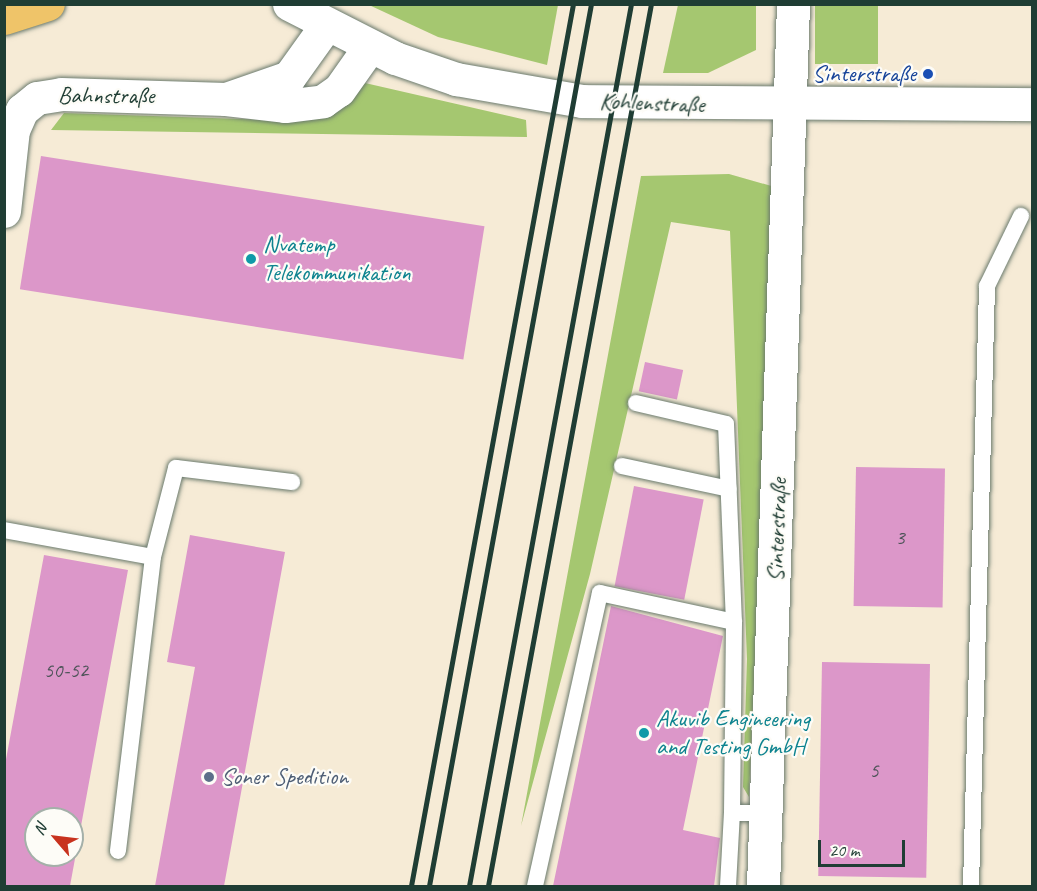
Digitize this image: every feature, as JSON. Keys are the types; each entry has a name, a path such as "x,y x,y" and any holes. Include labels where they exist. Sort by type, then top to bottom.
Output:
{"highway":[{"path":"4,18 48,4"}],"street":[{"name":"Kohlenstraße","path":"289,4 370,46 456,79 572,99 717,106 794,102 1032,104"},
{"name":"Sinterstraße","path":"763,886 794,102 794,4"},
{"name":"Bahnstraße","path":"226,99 290,77 327,24"},
{"name":"Bahnstraße","path":"4,211 13,130 22,110 37,98 61,94 226,99 285,106 323,101 339,90 370,46"}],"lane":[{"path":"971,886 987,286 1021,216"},
{"path":"636,403 726,424 734,622 732,813 728,886"},
{"path":"622,465 729,489"},
{"path":"118,851 153,557 176,468 292,482"},
{"path":"4,530 153,557"},
{"path":"535,886 600,593 734,622"},
{"path":"732,813 766,813"}],"green space":[{"path":"369,5 558,5 547,65 438,37"},
{"path":"678,5 756,5 756,50 708,73 663,73"},
{"path":"815,5 878,5 878,64 815,64"},
{"path":"365,83 526,120 527,137 51,130 64,113 301,121"},
{"path":"729,174 775,187 749,797 743,787 747,659 730,231 671,222 590,574 521,826 641,176"}],"building":[{"name":"Nvatemp Telekommunikation","path":"41,156 484,226 463,360 20,289"},
{"path":"645,362 683,370 677,399 639,391"},
{"path":"856,467 945,469 943,608 854,606"},
{"path":"634,486 704,500 684,600 615,586"},
{"name":"Soner Spedition","path":"190,535 285,552 224,886 155,886 195,667 167,662"},
{"path":"44,555 128,570 84,810 84,807 24,807 24,867 73,867 70,886 4,886 4,770"},
{"name":"Akuvib Engineering and Testing GmbH","path":"611,606 723,636 683,830 720,838 714,886 553,886"},
{"path":"822,662 930,664 926,878 818,876"}],"railway":[{"path":"411,886 573,4"},
{"path":"429,886 591,4"},
{"path":"469,886 631,4"},
{"path":"488,886 651,4"}],"place":[{"name":"Sinterstraße","path":"928,74"},
{"name":"Nvatemp Telekommunikation","path":"251,259"},
{"name":"Akuvib Engineering and Testing GmbH","path":"644,733"},
{"name":"Soner Spedition","path":"209,777"}]}
